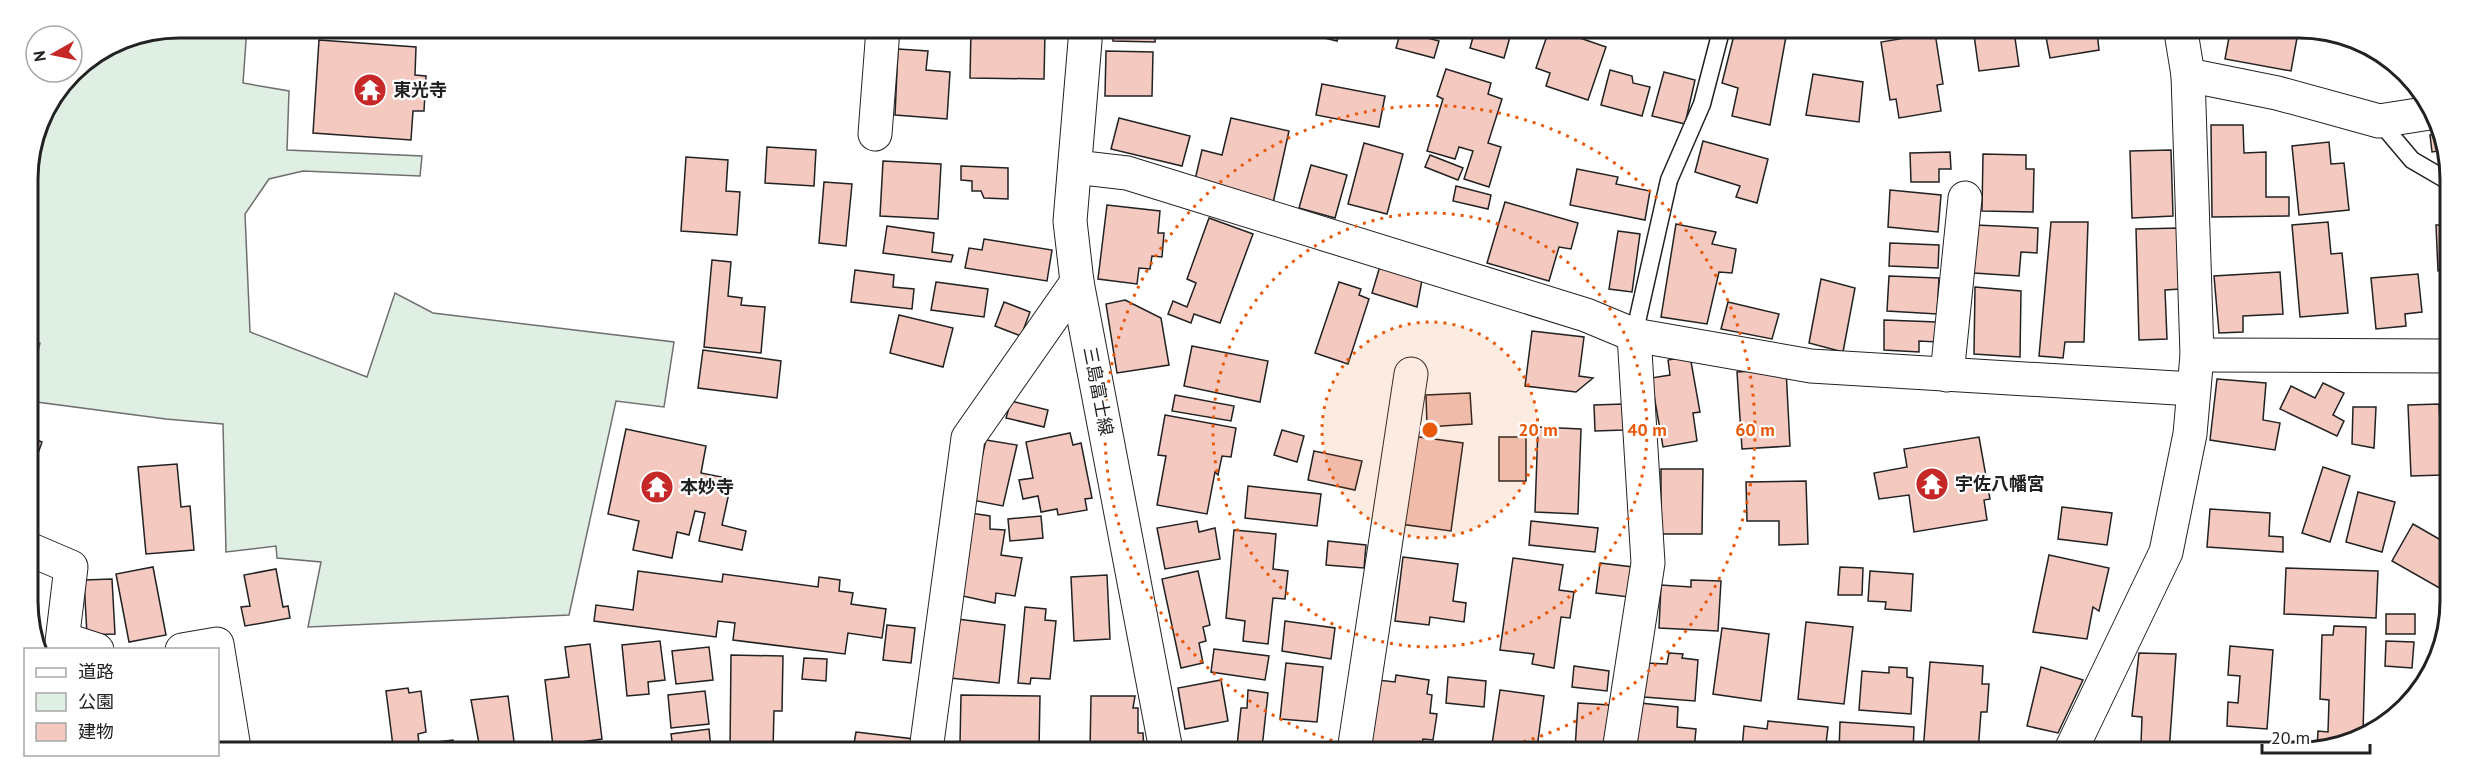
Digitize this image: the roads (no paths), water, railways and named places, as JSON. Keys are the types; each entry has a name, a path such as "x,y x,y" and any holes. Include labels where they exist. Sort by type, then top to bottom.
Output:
{"street":[{"path":"875,134 882,38"},
{"name":"三島富士線","path":"1085,38 1070,221 1077,282 1164,742"},
{"path":"2075,742 2166,552 2190,434 2197,355 2188,75 2182,38"},
{"path":"2188,75 2277,93 2379,121 2425,114"},
{"path":"1075,167 1127,173 1586,315 1634,335 1811,366 2193,389"},
{"path":"1947,375 1965,198"},
{"path":"927,742 968,438 1077,282"},
{"path":"1620,742 1648,563 1634,335"},
{"path":"2197,355 2440,356"},
{"path":"1355,742 1411,374"},
{"path":"38,553 71,567 62,644 85,648"},
{"path":"194,648 217,644 218,648"},
{"path":"219,656 233,742"}],"lane":[{"path":"1634,335 1669,180 1702,104 1719,38"},
{"path":"2379,121 2412,160 2440,176"}],"place":[{"name":"東光寺","path":"370,90"},
{"name":"宇佐八幡宮","path":"1932,484"},
{"name":"本妙寺","path":"657,487"}]}
